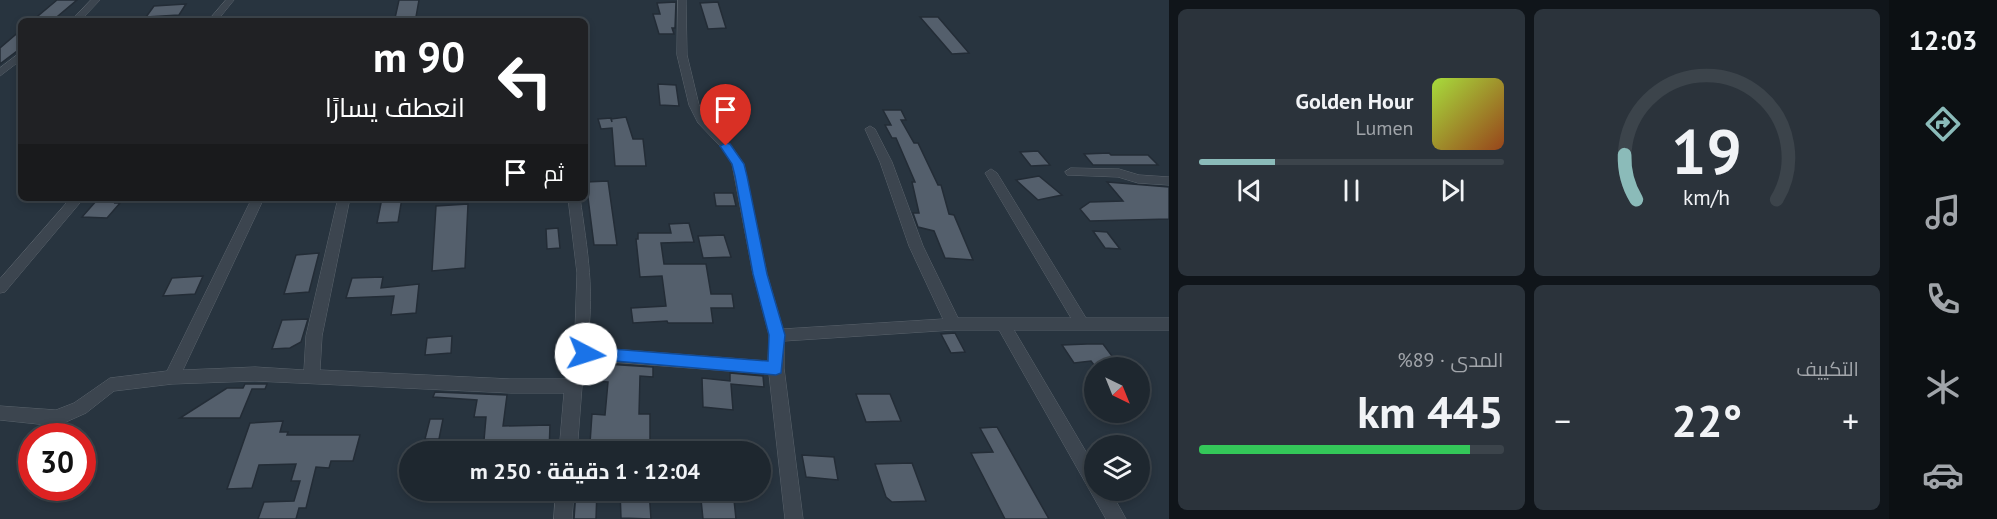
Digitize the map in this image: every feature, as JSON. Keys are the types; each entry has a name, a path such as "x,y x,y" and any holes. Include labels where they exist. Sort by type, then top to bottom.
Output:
{"street":[{"path":"78,18 96,0"},
{"path":"215,18 230,0"},
{"path":"682,0 682,55 694,105 702,121 726,146 738,164 760,274 777,335 776,368 794,519"},
{"path":"0,73 18,58"},
{"path":"870,129 885,162 916,246 953,324"},
{"path":"1071,172 1119,173 1138,179 1169,181"},
{"path":"991,173 1082,324"},
{"path":"0,288 75,201"},
{"path":"172,377 257,201"},
{"path":"312,376 314,336 343,201"},
{"path":"569,441 576,353 582,331 584,273 574,201"},
{"path":"777,335 953,324 1169,324"},
{"path":"1003,324 1084,465"},
{"path":"576,353 776,368"},
{"path":"0,413 57,418 80,408 110,385 172,377 255,374 511,386 573,386"},
{"path":"563,519 564,501"},
{"path":"1106,501 1117,519"}],"building":[{"path":"57,0 77,0 56,18 36,18"},
{"path":"399,0 419,0 416,17 395,18"},
{"path":"676,2 675,28 672,28 674,34 659,34 653,14 660,14 657,3"},
{"path":"718,2 726,28 708,29 700,3"},
{"path":"186,4 179,15 146,17 154,6"},
{"path":"920,17 938,17 969,53 952,54"},
{"path":"18,33 18,50 0,64 0,48"},
{"path":"658,84 676,85 679,106 660,105"},
{"path":"883,110 901,110 906,120 901,120 914,143 918,143 938,185 941,185 949,214 954,215 973,260 945,258 934,231 918,227 913,213 919,213 912,182 915,182 896,138 892,138 885,125 891,125"},
{"path":"626,117 633,139 643,139 646,166 615,166 612,128 601,129 598,119"},
{"path":"1038,151 1050,165 1031,166 1020,152"},
{"path":"1109,153 1111,155 1148,155 1158,165 1093,165 1084,154"},
{"path":"1039,176 1062,195 1038,200 1016,180"},
{"path":"608,181 617,245 594,245 588,182"},
{"path":"1107,182 1169,187 1169,219 1090,221 1080,209 1090,202 1123,201"},
{"path":"714,193 733,193 736,206 716,206"},
{"path":"96,201 120,203 107,218 82,217"},
{"path":"381,201 402,201 398,222 377,223"},
{"path":"468,204 465,268 432,271 436,206"},
{"path":"689,223 694,242 661,243 664,264 706,264 711,294 732,294 734,308 711,308 713,323 668,323 667,321 633,323 631,308 666,306 662,276 640,277 636,239 638,239 638,233 671,233 669,224"},
{"path":"558,228 560,248 547,249 546,229"},
{"path":"1093,231 1107,232 1120,249 1105,248"},
{"path":"724,235 731,257 703,258 698,236"},
{"path":"319,253 309,292 284,294 296,255"},
{"path":"203,276 195,294 163,296 172,278"},
{"path":"383,277 381,288 419,284 416,313 391,315 394,296 346,298 352,278"},
{"path":"308,319 301,342 290,348 272,349 282,320"},
{"path":"955,333 965,352 951,353 941,334"},
{"path":"452,336 451,353 425,355 427,338"},
{"path":"1103,344 1113,357 1084,357 1084,362 1074,363 1062,345"},
{"path":"589,363 653,367 653,377 640,376 639,414 650,414 650,441 590,441 592,414 605,415 608,382 587,381"},
{"path":"730,373 763,376 764,387 731,384 733,410 703,407 702,378 730,381"},
{"path":"245,384 267,384 265,389 252,389 240,418 180,418 227,388 243,388"},
{"path":"435,392 507,395 503,426 550,425 549,441 484,441 486,417 474,417 477,400 433,397"},
{"path":"856,394 890,394 901,421 866,422"},
{"path":"430,419 443,419 439,439 425,439"},
{"path":"283,421 280,432 288,432 287,435 360,435 353,461 331,461 329,468 316,467 306,508 299,508 296,519 258,519 264,502 294,501 300,481 291,481 296,464 259,465 252,488 227,489 250,423"},
{"path":"997,427 1049,519 1005,519 971,453 993,452 980,428"},
{"path":"802,455 834,457 838,480 806,477"},
{"path":"912,463 926,501 892,502 886,497 875,464"},
{"path":"575,501 597,501 596,519 574,519"},
{"path":"620,501 650,501 651,519 621,518"},
{"path":"701,501 734,501 736,519 703,519"}],"route":[{"path":"586,354 776,368 777,335 760,274 738,164 726,146"}]}
